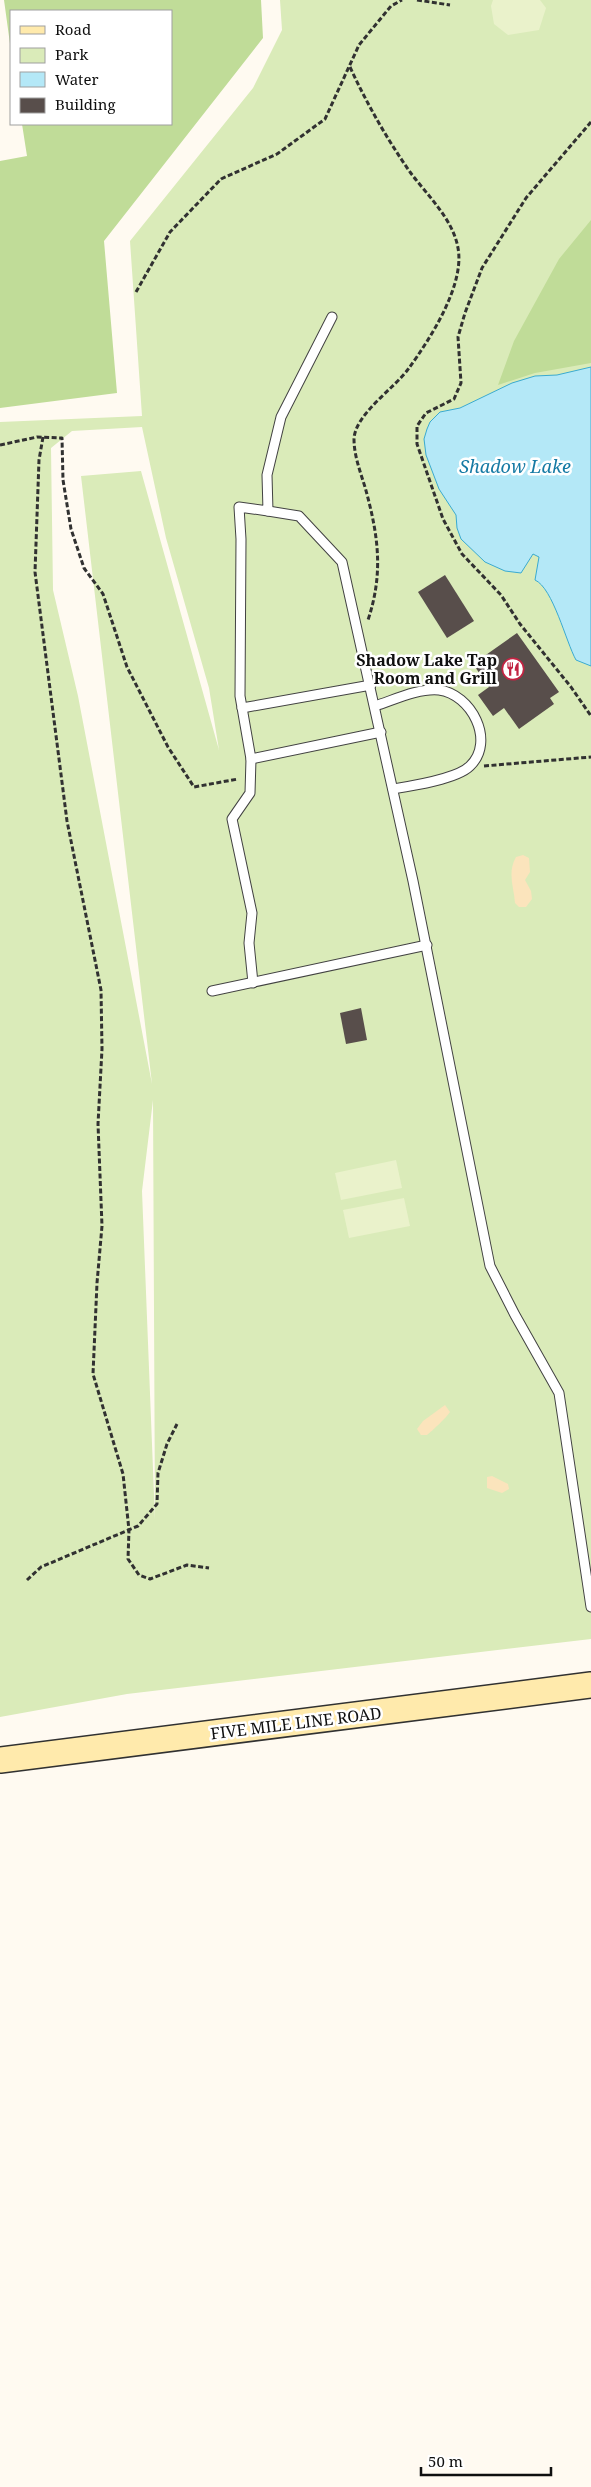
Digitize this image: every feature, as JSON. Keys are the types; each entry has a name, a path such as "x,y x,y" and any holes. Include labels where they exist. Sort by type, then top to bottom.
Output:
{"main road":[{"name":"FIVE MILE LINE ROAD","path":"0,1760 591,1685"}],"lane":[{"path":"268,511 267,475 281,417 332,318"},
{"path":"253,983 249,943 252,913 232,819 250,793 251,759 240,696 241,539 239,507 299,516 342,562 371,685 427,945 490,1266 514,1315 559,1393 591,1606"},
{"path":"242,708 371,685"},
{"path":"375,706 427,691 440,690 461,699 476,719 482,739 477,758 469,768 424,783 393,789"},
{"path":"251,759 381,732"},
{"path":"212,991 427,945"}],"path":[{"path":"136,292 170,232 221,179 277,154 325,119 359,45 391,6 402,0"},
{"path":"417,0 450,5"},
{"path":"350,67 382,130 412,174 443,212 458,248 457,281 423,349 400,380 364,416 354,437 357,461 371,514 379,563 372,606 361,642"},
{"path":"591,122 526,198 482,268 458,338 461,383 454,400 426,413 417,426 417,444 444,520 462,554 500,595 591,716"},
{"path":"0,445 43,437 62,438 63,480 71,529 84,568 103,594 126,668 168,747 194,787 250,777"},
{"path":"43,437 40,460 35,572 67,821 101,990 102,1048 98,1124 102,1226 97,1283 93,1374 123,1474 129,1530 128,1559 139,1576 150,1579 186,1565 209,1568"},
{"path":"469,768 591,758"},
{"path":"27,1580 41,1567 138,1526 157,1504 158,1473 167,1444 177,1424"}],"green space":[{"path":"4,0 261,0 263,38 104,241 117,393 0,408 0,161 27,156 22,125 172,125 172,10 10,10 10,44"},
{"path":"280,0 591,0 591,1639 127,1694 0,1717 0,422 142,416 130,241 253,88 282,30","holes":["142,427 166,538 209,688 219,750 141,471 81,476 152,1084 78,696 53,590 51,448 72,431","153,1101 155,1520 142,1191"]},
{"path":"493,0 540,0 546,8 539,30 508,35 494,24 491,6"},
{"path":"591,220 591,363 535,373 498,385 514,341 559,259"},
{"path":"396,1160 402,1188 341,1200 335,1173"},
{"path":"404,1198 410,1226 349,1238 343,1210"}],"sand":[{"path":"523,855 529,858 530,872 525,880 531,891 532,899 526,907 519,907 515,903 511,874 516,857"},
{"path":"445,1405 450,1412 448,1415 427,1435 421,1435 417,1429 423,1421"},
{"path":"492,1476 508,1484 509,1489 502,1493 487,1488 487,1477"}],"water":[{"name":"Shadow Lake","path":"591,367 591,666 576,660 548,593 535,580 539,557 533,554 521,573 505,571 485,562 461,539 457,528 456,515 439,489 426,455 424,439 430,422 440,412 460,408 512,383 535,376 557,375"}],"building":[{"path":"445,575 474,621 447,638 418,592"},
{"path":"517,633 559,692 550,698 554,704 519,729 504,708 493,716 478,695 489,687 473,664"},
{"path":"361,1008 367,1040 346,1044 340,1013"}],"place":[{"name":"Shadow Lake Tap Room and Grill","path":"513,669"}]}
